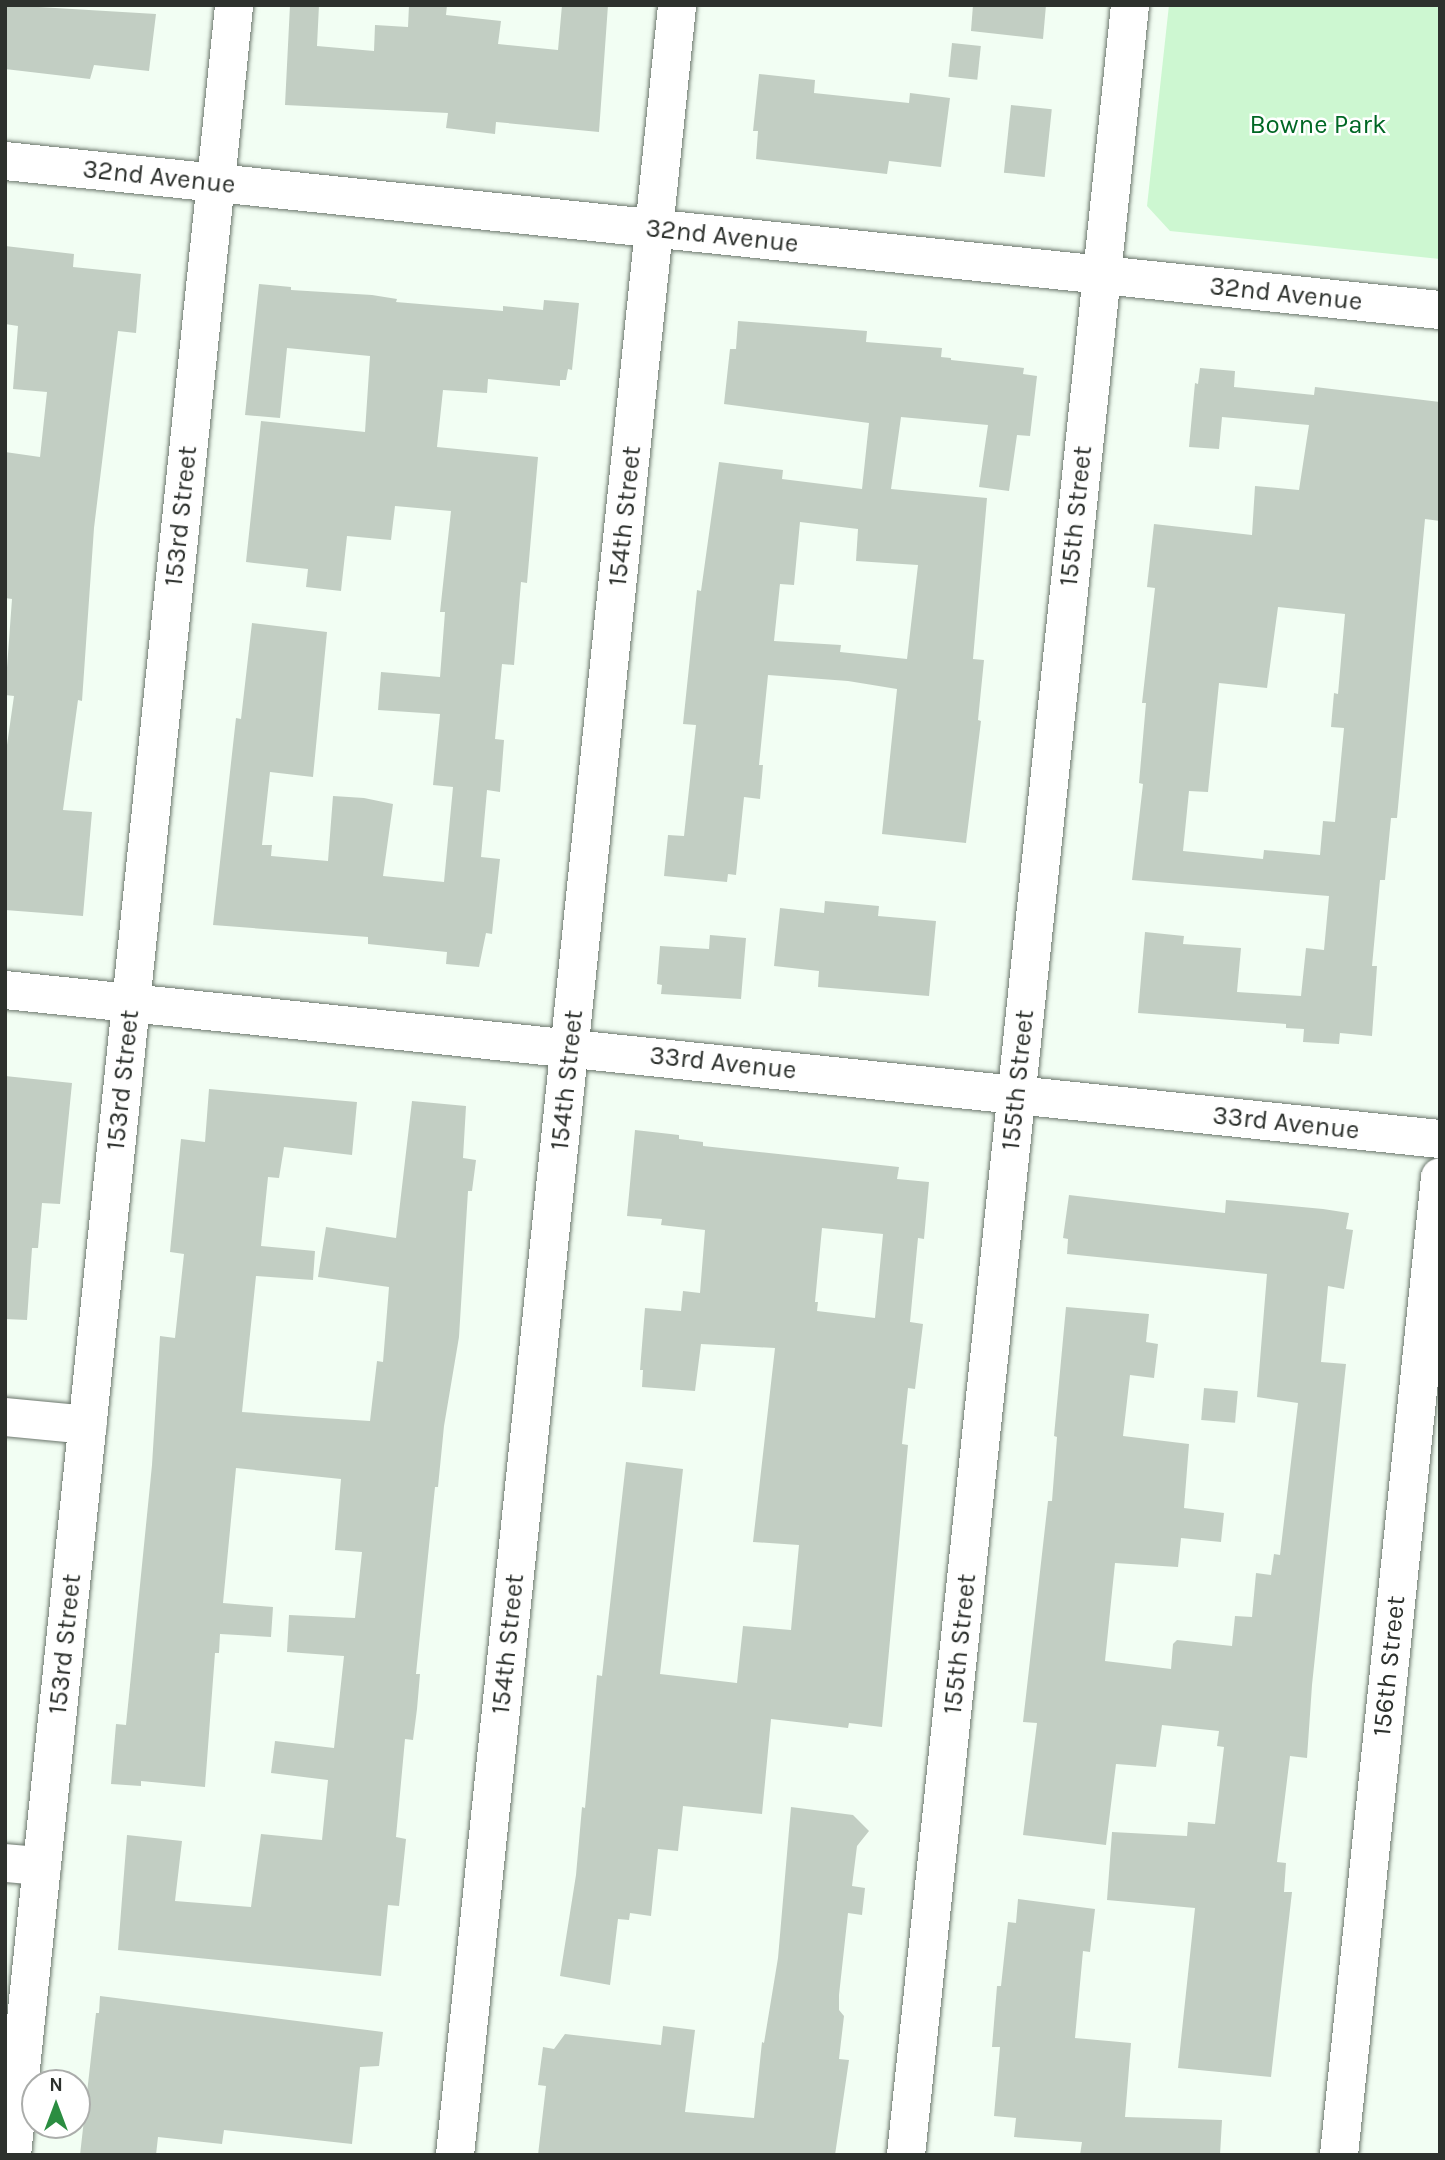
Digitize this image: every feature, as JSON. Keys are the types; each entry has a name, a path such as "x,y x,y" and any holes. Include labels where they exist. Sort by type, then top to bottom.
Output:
{"street":[{"name":"153rd Street","path":"12,2155 24,1864 88,1424 234,5"},
{"name":"154th Street","path":"455,2155 677,5"},
{"name":"155th Street","path":"906,2155 1130,5"},
{"name":"32nd Avenue","path":"5,161 1440,310"},
{"name":"33rd Avenue","path":"5,990 1440,1139"},
{"name":"156th Street","path":"1339,2155 1440,1177"},
{"path":"5,1417 88,1424"}],"green space":[{"name":"Bowne Park","path":"1169,5 1440,5 1440,259 1170,231 1147,206"}],"building":[{"path":"5,5 156,14 149,71 94,65 90,79 5,69"},
{"path":"290,5 319,5 317,46 374,51 375,25 408,27 409,5 447,5 446,15 501,21 498,44 558,50 562,5 608,5 599,132 496,122 495,134 446,128 448,113 285,105"},
{"path":"973,5 1046,5 1043,39 971,31"},
{"path":"952,43 981,46 977,80 948,77"},
{"path":"759,74 815,80 814,93 909,103 910,93 950,98 941,167 889,161 887,174 756,159 758,131 753,131"},
{"path":"1011,105 1052,109 1045,177 1004,173"},
{"path":"5,246 74,254 73,267 141,274 136,333 118,331 94,528 82,701 78,700 63,810 92,812 83,916 5,910 5,759 14,696 5,695 12,599 5,598 5,452 40,457 47,392 13,389 18,326 5,324"},
{"path":"259,284 291,287 291,290 372,295 397,299 396,302 503,311 503,306 543,310 544,300 579,303 572,370 568,369 566,380 560,380 560,386 488,379 487,393 443,390 437,447 538,457 527,583 521,582 514,665 502,664 495,739 504,740 500,792 487,790 481,857 500,859 492,934 486,933 479,967 446,964 447,952 368,944 368,937 213,925 236,718 241,719 252,623 327,632 313,777 270,772 262,845 272,845 271,856 328,861 333,796 364,798 393,804 383,876 444,882 453,787 433,785 440,714 378,710 381,672 440,677 445,612 440,612 451,511 395,506 391,540 347,536 341,591 306,587 308,569 246,562 261,421 365,432 370,356 287,348 280,418 245,415"},
{"path":"738,321 867,331 866,342 942,348 941,357 951,360 1024,368 1023,374 1037,376 1030,436 1017,435 1009,491 979,487 988,425 901,417 891,489 987,498 973,659 984,660 978,720 981,721 966,843 882,834 897,689 848,681 768,675 759,765 763,765 760,799 744,797 736,875 728,874 727,882 664,876 668,835 684,836 696,725 683,724 697,590 701,591 719,462 783,470 782,479 862,489 869,423 724,404 730,349 736,349","holes":["800,522 858,529 856,561 918,565 907,659 840,652 841,645 774,641 780,584 794,585"]},
{"path":"1200,368 1235,371 1234,387 1314,395 1315,387 1440,402 1440,521 1425,519 1397,818 1391,818 1385,880 1380,880 1372,966 1377,966 1372,1036 1340,1033 1339,1044 1303,1042 1304,1029 1286,1028 1286,1024 1138,1013 1145,932 1184,936 1183,944 1241,948 1237,992 1301,996 1306,948 1324,950 1329,896 1132,880 1143,784 1139,783 1146,703 1142,703 1155,588 1147,587 1154,524 1252,535 1255,486 1299,490 1309,425 1222,417 1219,449 1189,447 1195,383 1198,384","holes":["1278,607 1345,614 1338,694 1334,693 1331,727 1344,728 1335,822 1323,821 1320,855 1264,850 1263,859 1183,851 1189,791 1208,792 1219,683 1267,688"]},
{"path":"825,901 879,906 878,916 936,921 929,996 818,987 819,971 774,966 780,908 824,913"},
{"path":"710,935 746,938 741,999 661,994 662,985 657,984 660,946 709,949"},
{"path":"5,1076 72,1083 60,1204 42,1203 38,1248 32,1248 27,1320 5,1319"},
{"path":"209,1089 357,1102 352,1155 284,1147 279,1178 268,1177 261,1246 315,1251 313,1280 256,1276 242,1412 307,1417 370,1421 377,1361 383,1362 389,1287 318,1277 326,1227 396,1238 412,1101 466,1106 463,1158 476,1160 472,1191 468,1191 459,1337 444,1426 438,1487 435,1487 416,1674 420,1674 413,1740 405,1739 396,1837 406,1839 399,1906 388,1905 381,1976 118,1950 127,1835 182,1841 175,1901 251,1907 261,1834 322,1840 328,1780 271,1773 275,1741 334,1748 344,1656 287,1652 289,1615 355,1618 362,1552 335,1550 341,1479 236,1468 223,1603 273,1607 271,1637 220,1634 219,1653 215,1653 205,1787 141,1781 141,1786 111,1784 116,1724 126,1725 152,1465 160,1336 175,1338 184,1254 170,1252 181,1139 205,1142"},
{"path":"635,1130 679,1135 679,1139 703,1142 703,1146 899,1167 897,1179 929,1182 924,1239 918,1238 910,1322 923,1324 915,1389 908,1388 902,1444 908,1445 882,1727 849,1723 848,1728 771,1719 762,1814 683,1806 678,1851 658,1849 651,1916 630,1913 629,1920 618,1919 610,1985 560,1976 576,1875 582,1807 585,1808 597,1675 602,1676 626,1462 683,1469 660,1674 737,1683 743,1626 791,1630 799,1545 753,1542 775,1348 701,1344 695,1391 642,1387 643,1370 640,1370 645,1308 681,1311 683,1291 700,1293 705,1230 661,1225 662,1219 627,1216","holes":["822,1228 883,1234 875,1318 817,1311 818,1302 815,1302"]},
{"path":"1069,1195 1225,1213 1226,1200 1323,1209 1349,1213 1346,1229 1353,1230 1344,1289 1328,1286 1321,1362 1346,1364 1312,1685 1307,1758 1290,1756 1277,1862 1286,1863 1284,1892 1292,1892 1271,2077 1178,2068 1195,1908 1107,1900 1112,1832 1187,1836 1188,1822 1215,1824 1224,1747 1217,1746 1219,1731 1162,1725 1156,1767 1116,1764 1106,1845 1023,1835 1037,1723 1023,1722 1048,1501 1052,1501 1057,1437 1054,1436 1066,1307 1149,1314 1146,1342 1158,1344 1154,1378 1130,1375 1123,1436 1189,1444 1184,1508 1224,1513 1221,1542 1181,1538 1178,1567 1115,1563 1105,1661 1171,1669 1173,1644 1177,1640 1232,1646 1235,1616 1252,1617 1256,1573 1271,1575 1274,1554 1280,1555 1298,1403 1257,1397 1267,1274 1067,1254 1068,1239 1063,1238"},
{"path":"1204,1388 1238,1391 1235,1423 1201,1420"},
{"path":"791,1807 853,1815 869,1831 857,1846 852,1886 865,1888 862,1915 848,1913 839,1995 839,2010 844,2016 839,2059 849,2060 835,2155 538,2155 546,2086 538,2085 543,2047 554,2049 565,2034 661,2045 663,2026 695,2030 685,2112 754,2118 762,2042 764,2043 778,1958"},
{"path":"1018,1899 1095,1909 1090,1952 1083,1951 1075,2038 1131,2043 1125,2117 1222,2120 1220,2155 1080,2155 1082,2142 1014,2137 1016,2118 994,2116 1000,2047 992,2047 997,1986 1001,1986 1008,1922 1016,1923"},
{"path":"100,1996 383,2032 379,2066 360,2067 352,2144 224,2130 222,2144 158,2137 156,2155 80,2155 82,2139 91,2139 90,2069 96,2013 99,2013"}]}
